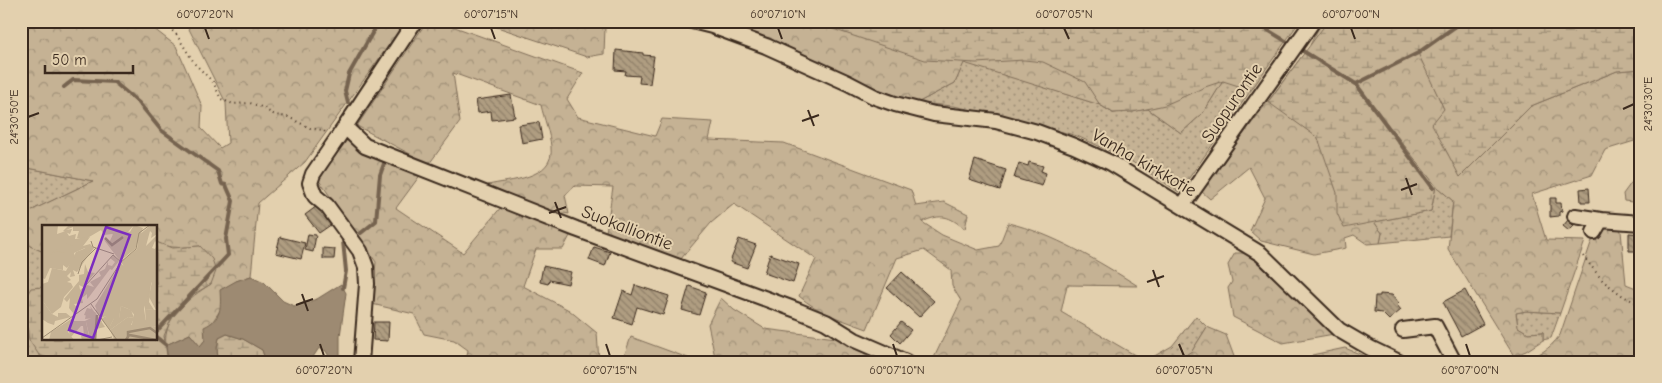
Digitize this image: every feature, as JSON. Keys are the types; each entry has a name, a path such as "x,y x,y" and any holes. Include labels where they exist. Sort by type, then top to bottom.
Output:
{"street":[{"path":"361,362 367,284 366,267 360,251 327,206 315,196 310,183 313,174 415,21"},
{"name":"Vanha kirkkotie","path":"692,21 712,26 766,46 848,83 876,98 934,114 996,121 1037,132 1111,163 1261,254 1338,330 1399,362"},
{"name":"Suopurontie","path":"1182,206 1312,21"},
{"name":"Suokalliontie","path":"345,128 365,146 598,237 799,311 826,322 855,340 906,362"},
{"path":"1575,216 1641,223"},
{"path":"1594,232 1601,220"},
{"path":"1403,330 1435,326 1454,362"}],"path":[{"path":"160,21 176,34 195,64 213,82 221,99 233,104 250,103 259,106 274,116 288,117 310,128 323,130 334,143"},
{"path":"1583,256 1602,281 1623,296 1641,305"}],"green space":[{"path":"21,21 144,21 176,46 202,106 201,128 220,148 228,143 226,103 185,21 406,21 305,162 258,203 251,276 236,281 200,347 190,334 166,345 166,335 168,326 179,309 211,284 200,246 178,247 161,245 158,243 158,225 42,225 42,251 30,246 22,215 93,181 23,167 21,169"},
{"path":"427,21 438,21 583,73 567,99 578,117 655,136 662,119 713,122 709,140 784,143 911,190 916,206 944,202 968,214 965,229 945,217 935,217 922,222 942,235 978,250 999,246 1008,223 1058,241 1092,258 1138,286 1067,285 1061,312 1145,361 932,362 961,301 952,286 951,270 924,250 897,258 867,329 823,312 799,296 816,259 734,204 711,223 680,260 606,232 613,187 575,186 565,195 569,214 542,209 488,185 529,176 546,166 550,158 551,147 541,105 453,73 460,122 429,164 357,126"},
{"path":"479,21 595,21 605,27 604,54 587,57"},
{"path":"719,21 1300,21 1223,81 1203,113 1181,133 1148,109 1113,113 1100,105 964,63 955,83 917,103 877,89 800,54"},
{"path":"809,21 1300,21 1251,90 1223,81 1165,105 1133,112 1113,113 1100,105 1085,82 1043,62 1024,60 976,63 925,60"},
{"path":"1322,21 1448,21 1421,58 1444,109 1460,177 1531,106 1617,71 1641,69 1641,139 1605,150 1592,175 1532,194 1546,240 1585,241 1560,313 1526,311 1516,313 1518,327 1528,333 1543,332 1543,340 1514,356 1448,249 1453,201 1436,186 1310,45"},
{"path":"1328,21 1641,21 1641,69 1617,71 1531,106 1460,177 1432,124 1444,109 1418,53 1356,84 1436,186 1431,211 1344,228 1337,213 1337,193 1318,138 1268,102"},
{"path":"1302,56 1367,212 1382,233 1380,243 1367,244 1354,235 1345,238 1346,248 1314,254 1261,241 1250,231 1265,198 1249,167 1210,199 1201,191"},
{"path":"964,62 1100,105 1113,113 1148,109 1181,133 1203,113 1223,81 1259,79 1179,192 1129,160 1077,136 1017,119 953,106 917,103 955,83"},
{"path":"348,139 421,174 396,208 463,253 502,206 572,232 563,249 536,249 523,286 569,310 597,333 599,362 466,362 468,350 454,340 424,334 414,314 372,304 376,262 318,179"},
{"path":"23,167 93,181 22,215 30,246 42,251 42,340 158,340 158,337 211,284 143,362 21,362 21,169"},
{"path":"1641,176 1641,203 1624,201 1623,194 1634,179"},
{"path":"1436,186 1453,201 1449,236 1380,243 1382,233 1374,222 1431,211"},
{"path":"1607,224 1615,224 1621,231 1626,284 1641,290 1641,362 1521,362 1543,352 1560,335 1591,243 1596,234"},
{"path":"158,243 172,248 200,246 212,259 216,271 211,284 194,294 171,319 164,336 168,362 60,362 39,355 29,340 24,299 31,288 42,287 42,340 158,340"},
{"path":"1235,253 1247,253 1334,334 1283,343 1233,317 1228,288 1232,282 1228,265"},
{"path":"721,298 734,310 765,329 836,338 895,362 716,362 708,324"},
{"path":"1526,311 1560,313 1551,338 1543,340 1543,332 1528,333 1518,327 1516,313"},
{"path":"1196,316 1207,327 1192,351 1175,362 1144,362 1172,346"},
{"path":"1207,327 1226,335 1236,362 1175,362 1192,351"},
{"path":"227,334 243,339 262,350 266,362 220,362 218,360 217,348 219,338"},
{"path":"631,337 688,358 687,362 622,362"},
{"path":"1345,348 1379,362 1311,362 1312,355"}],"shaded area":[{"path":"251,276 264,282 283,301 294,306 317,299 341,284 346,293 340,336 340,358 344,362 332,362 326,351 319,348 313,357 314,362 266,362 262,350 243,339 227,334 219,338 217,348 218,360 220,362 168,362 166,345 190,334 200,346 205,340 204,327 214,320 219,312 220,290 236,281"}],"building":[{"path":"616,50 654,56 650,84 639,83 640,76 625,75 626,71 615,70"},
{"path":"511,95 515,117 492,120 491,111 478,113 476,100"},
{"path":"539,122 542,139 522,143 519,125"},
{"path":"975,160 1006,170 1000,190 969,180"},
{"path":"1029,162 1043,166 1041,171 1046,173 1042,186 1014,178 1019,163 1028,166"},
{"path":"1589,188 1590,202 1581,202 1580,189"},
{"path":"1550,198 1556,198 1556,203 1561,203 1562,211 1559,212 1559,216 1550,217"},
{"path":"317,206 332,224 319,233 305,215"},
{"path":"1568,220 1574,226 1569,231 1563,226"},
{"path":"1629,233 1641,234 1641,251 1629,251"},
{"path":"308,234 316,235 313,252 305,250"},
{"path":"280,237 305,243 301,259 276,253"},
{"path":"739,239 756,245 747,268 730,262"},
{"path":"594,247 610,252 605,266 589,260"},
{"path":"323,248 335,249 334,259 323,259"},
{"path":"770,254 799,264 793,283 764,273"},
{"path":"543,266 571,272 568,284 549,280 548,284 540,282"},
{"path":"902,272 934,301 919,317 887,288"},
{"path":"635,285 669,296 663,315 637,307 632,324 614,318 623,291 632,295"},
{"path":"689,286 706,292 699,315 682,310"},
{"path":"1465,290 1483,324 1461,336 1443,302"},
{"path":"1380,294 1392,295 1399,303 1397,305 1401,310 1389,320 1382,313 1374,312 1375,296 1380,296"},
{"path":"374,322 389,322 388,341 373,340"},
{"path":"901,322 911,330 900,343 891,334"}],"waterway":[{"path":"348,103 345,91 349,74 379,21"},
{"path":"1253,21 1289,43"},
{"path":"1303,51 1356,84 1418,53 1463,21"},
{"path":"64,87 73,80 114,82 139,103 161,130 218,171 222,184 226,185 233,201 226,239 228,255 158,330"},
{"path":"1356,84 1433,188"},
{"path":"361,233 376,221 380,175 386,158"},
{"path":"343,241 346,271 343,288"},
{"path":"158,339 166,345"}]}
